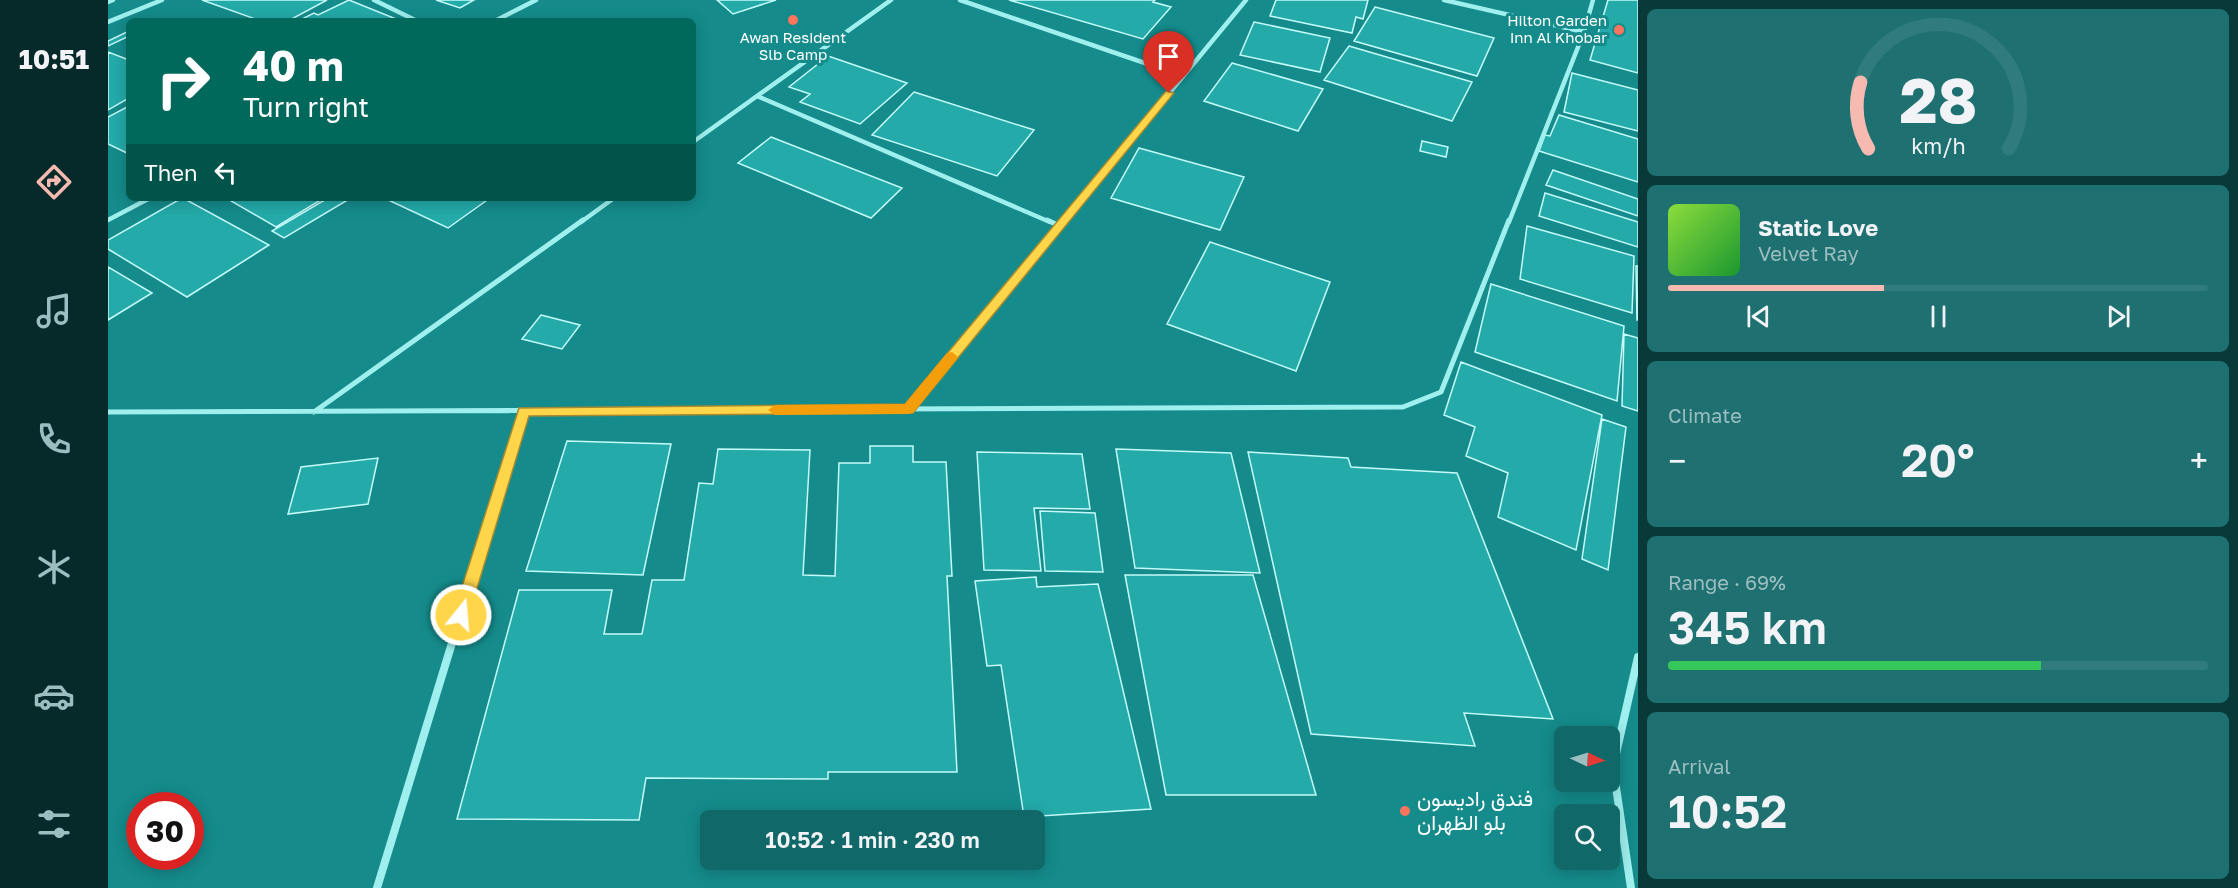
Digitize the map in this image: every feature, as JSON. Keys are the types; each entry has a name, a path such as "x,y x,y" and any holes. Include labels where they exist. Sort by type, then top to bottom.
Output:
{"street":[{"path":"108,2 112,0"},
{"path":"108,22 162,0"},
{"path":"374,0 411,18"},
{"path":"501,18 536,0"},
{"path":"696,140 891,0"},
{"path":"960,0 1183,76"},
{"path":"908,409 1246,0"},
{"path":"1444,0 1584,32"},
{"path":"108,412 1403,407 1441,392 1584,32 1593,0"},
{"path":"757,96 1060,226"},
{"path":"108,220 144,201"},
{"path":"314,412 610,201"},
{"path":"377,888 524,411"},
{"path":"1631,888 1613,767 1638,657"}],"building":[{"path":"202,0 327,0 294,18 253,18"},
{"path":"349,0 394,18 304,18 314,13 318,15"},
{"path":"436,0 474,0 460,8"},
{"path":"717,0 776,0 733,14"},
{"path":"1009,0 1155,0 1153,2 1171,7 1143,39"},
{"path":"1276,0 1368,0 1363,19 1356,17 1352,33 1270,16"},
{"name":"Hilton Garden Inn Al Khobar","path":"1608,0 1638,0 1638,73 1590,60"},
{"path":"1375,7 1494,38 1477,76 1354,41"},
{"path":"1254,22 1330,38 1320,72 1240,55"},
{"path":"126,32 126,37 108,46 108,41"},
{"path":"1349,46 1472,82 1452,121 1324,80"},
{"path":"108,52 126,59 126,100 108,110"},
{"path":"828,56 907,83 860,124 800,102 810,94 789,87"},
{"path":"1232,63 1323,89 1298,131 1204,101"},
{"path":"1572,73 1638,90 1638,131 1564,112"},
{"path":"914,92 1034,130 997,176 872,135"},
{"path":"126,108 126,153 108,144 108,117"},
{"path":"1559,115 1638,139 1638,182 1539,151 1545,135 1550,136"},
{"path":"771,137 902,188 871,218 738,163"},
{"path":"1422,141 1448,147 1446,157 1420,151"},
{"path":"1139,148 1244,177 1220,230 1111,198"},
{"path":"1553,170 1638,199 1638,216 1546,185"},
{"path":"1545,193 1638,222 1638,247 1539,216"},
{"path":"177,201 188,201 269,245 187,297 108,249 108,240"},
{"path":"231,201 319,201 276,227"},
{"path":"323,201 346,201 284,238 272,231"},
{"path":"390,201 486,201 448,228"},
{"path":"1527,226 1634,256 1632,313 1520,279"},
{"path":"1210,242 1330,282 1296,371 1167,324"},
{"path":"1636,266 1638,266 1638,320 1637,320"},
{"path":"108,267 152,293 108,320"},
{"path":"1491,284 1624,326 1617,401 1475,352"},
{"path":"541,315 580,325 562,349 522,339"},
{"path":"1624,334 1638,338 1638,411 1622,406"},
{"path":"1461,362 1602,415 1576,550 1498,517 1508,473 1466,456 1475,427 1444,415"},
{"path":"1602,419 1626,427 1608,570 1582,559"},
{"path":"567,441 671,444 643,575 526,571"},
{"path":"870,446 913,446 913,462 946,462 952,576 947,576 957,772 828,772 828,779 646,778 639,820 457,819 519,590 612,590 604,634 642,634 652,580 684,580 699,483 713,484 718,449 810,450 803,575 835,576 839,463 870,463"},
{"path":"1116,449 1231,453 1260,573 1135,568"},
{"path":"977,452 1082,454 1090,509 1034,508 1041,571 984,570"},
{"path":"1248,452 1348,458 1351,467 1457,473 1553,719 1464,713 1475,746 1311,734"},
{"path":"378,458 368,504 288,514 301,467"},
{"path":"1040,511 1095,513 1103,572 1045,571"},
{"path":"1125,575 1253,575 1316,795 1166,795"},
{"path":"1036,577 1037,587 1098,584 1151,809 1045,816 1045,810 1023,810 1001,665 987,666 975,581"}],"slow traffic":[{"path":"775,410 908,409 952,357"}],"place":[{"name":"Awan Resident Slb Camp","path":"793,20"},
{"name":"Hilton Garden Inn Al Khobar","path":"1619,30"},
{"name":"فندق راديسون بلو الظهران","path":"1405,811"}],"route":[{"path":"461,615 524,411 908,409 1169,93"}]}
